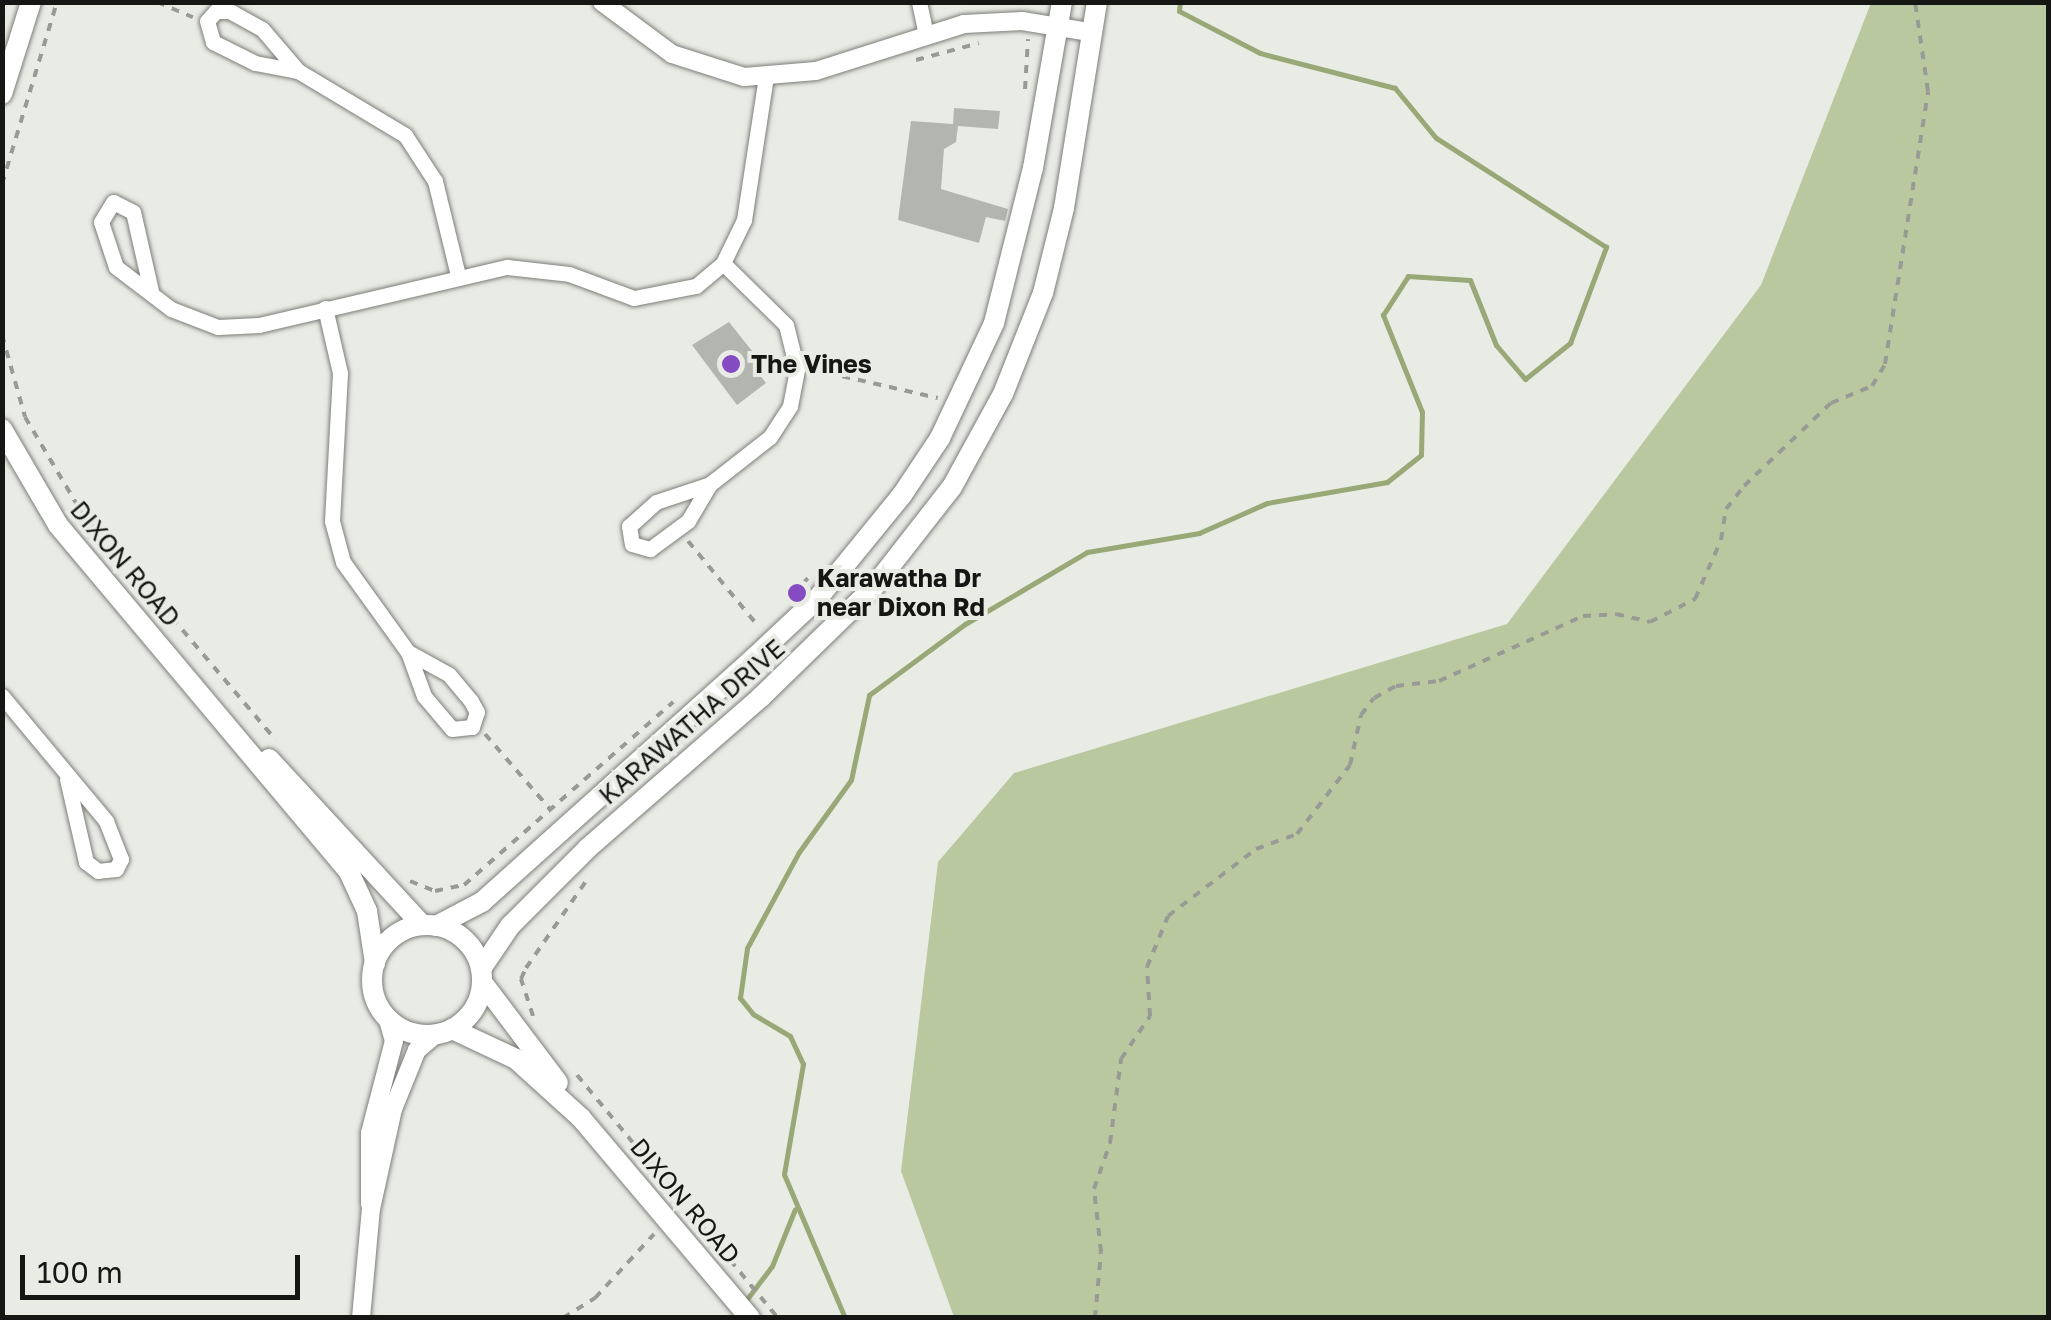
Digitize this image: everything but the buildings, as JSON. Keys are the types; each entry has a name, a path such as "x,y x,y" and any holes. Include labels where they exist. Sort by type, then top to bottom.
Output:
{"main road":[{"path":"2,94 30,2"},
{"name":"KARAWATHA DRIVE","path":"429,925 482,902 755,657 818,598 902,495 940,438 994,322 1034,168 1055,25 1062,2"},
{"name":"KARAWATHA DRIVE","path":"482,975 510,926 588,848 761,697 873,588 952,487 1003,394 1043,293 1064,208 1097,2"},
{"name":"DIXON ROAD","path":"2,429 58,525 226,721 355,881 368,911 374,963"},
{"name":"DIXON ROAD","path":"226,721 341,833 402,911 429,925"},
{"path":"429,925 469,944 482,975 472,1012 443,1032 411,1033 386,1017 374,998 374,963 396,935 429,925"},
{"name":"DIXON ROAD","path":"482,975 581,1118"},
{"name":"DIXON ROAD","path":"443,1032 516,1058 581,1118 721,1266 758,1311"}],"street":[{"path":"602,2 672,54 715,71 766,77 816,71 926,34 1003,20 1090,32"},
{"path":"920,2 926,34"},
{"path":"298,71 271,37 229,10 216,10 207,20 212,42 255,64 298,71 393,125 418,149 435,181 458,274"},
{"path":"151,292 133,212 124,202 113,202 101,222 116,267 185,318 218,328 325,308 458,274 549,269 652,298 696,286 723,263 744,220 766,77"},
{"path":"710,484 656,502 629,526 632,544 644,550 656,546 688,521 710,484 781,424 797,369 793,341 774,307 723,263"},
{"path":"325,308 340,373 332,501 337,544 360,593 408,652 424,696 447,724 458,731 472,727 477,712 448,674 408,652"},
{"path":"2,696 67,779 106,821 120,859 116,869 98,871 86,862 67,779"},
{"path":"361,1318 370,1209 370,1133 394,1041 386,1017"},
{"path":"370,1209 401,1081 417,1050 443,1032"}],"path":[{"path":"2,184 57,2"},
{"path":"158,2 207,20"},
{"path":"1094,1318 1101,1252 1096,1179 1110,1142 1120,1058 1150,1016 1147,968 1168,916 1256,849 1297,834 1350,765 1361,715 1374,698 1396,686 1438,681 1582,616 1616,614 1650,622 1696,599 1721,540 1726,510 1744,486 1831,403 1872,386 1879,375 1913,211 1928,91 1915,2"},
{"path":"1020,31 1030,42 1025,93"},
{"path":"904,63 984,41"},
{"path":"2,335 25,417 70,496 289,754"},
{"path":"797,369 822,369 938,398"},
{"path":"931,411 945,383"},
{"path":"692,545 758,626"},
{"path":"788,598 816,570"},
{"path":"745,638 768,616"},
{"path":"397,867 421,888 450,890 678,698"},
{"path":"472,727 490,737 550,809"},
{"path":"538,1029 521,979 590,875"},
{"path":"575,1073 758,1311 778,1318"},
{"path":"563,1318 655,1233"}],"green space":[{"path":"1871,3 2048,3 2048,1317 954,1317 901,1171 938,862 1014,773 1507,624 1761,285"}],"waterway":[{"path":"845,1318 784,1174 803,1064 790,1036 753,1014 740,998 747,948 799,852 851,780 869,695 965,624 1087,552 1199,533 1267,503 1387,482 1421,455 1422,412 1383,315 1408,276 1470,280 1496,345 1525,379 1570,343 1606,247 1436,138 1395,88 1260,53 1179,11 1180,2"},
{"path":"744,1303 772,1266 795,1209"}],"place":[{"name":"The Vines","path":"731,364"},
{"name":"Karawatha Dr near Dixon Rd","path":"797,593"}]}
